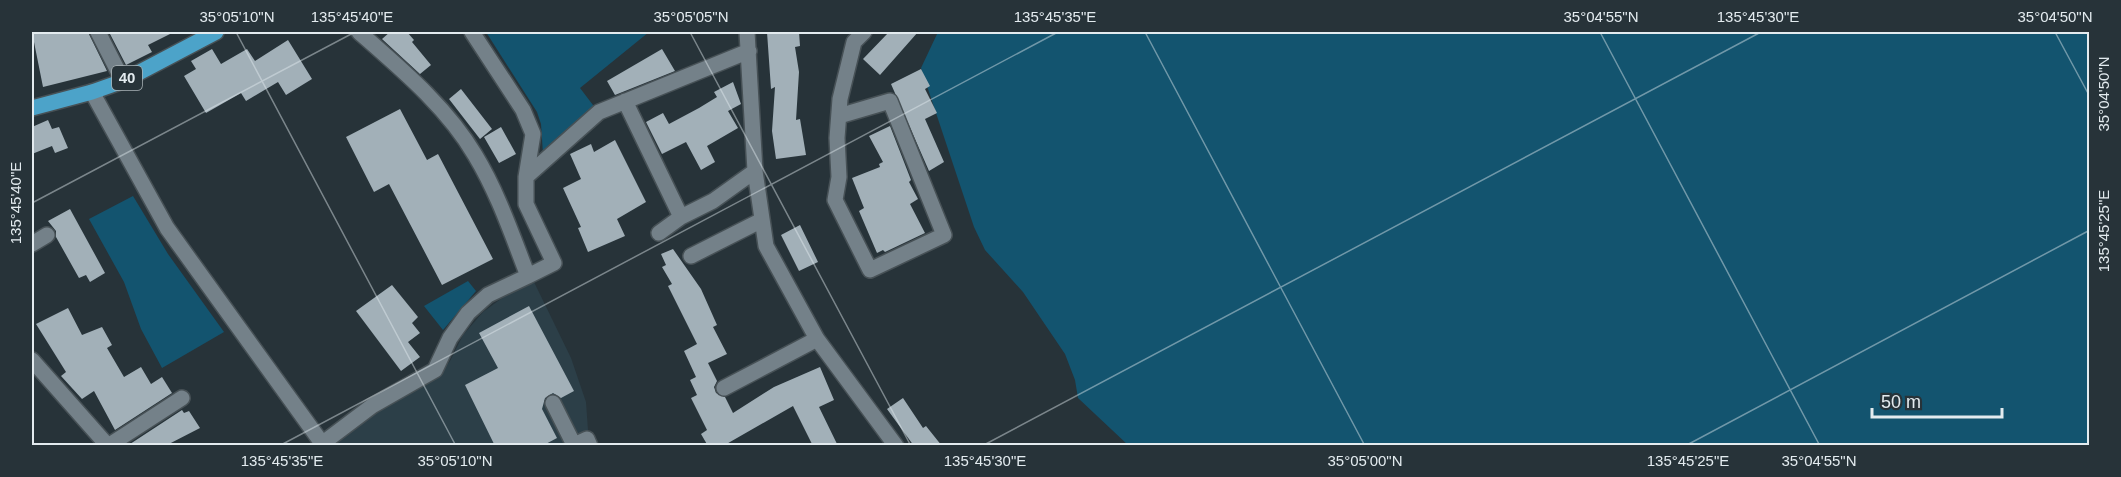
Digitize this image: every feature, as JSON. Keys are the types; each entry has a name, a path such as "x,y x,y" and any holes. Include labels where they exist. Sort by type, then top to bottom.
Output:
{"main road":[{"name":"40","path":"32,108 123,81 216,32"}],"street":[{"path":"98,32 123,81"},
{"path":"359,32 402,70 456,129 474,153 494,189 528,276"},
{"path":"92,92 167,228 322,445 372,406 435,370 450,338 468,313 488,295 554,263 526,204 526,177 533,134 523,110 472,32"},
{"path":"747,32 755,171 766,246 817,339 896,446"},
{"path":"839,116 890,101 944,235 870,270 835,200 839,177 839,116 854,42 864,32"},
{"path":"526,177 599,112 749,51"},
{"path":"625,101 681,217"},
{"path":"659,233 681,217 713,201 755,171"},
{"path":"691,256 762,220"},
{"path":"32,244 47,235"},
{"path":"724,388 817,339"},
{"path":"32,361 108,446 182,398"},
{"path":"553,403 574,445 587,439 590,446"}],"shaded area":[{"path":"486,32 649,32 580,88 596,109 543,154 541,124 537,112"},
{"path":"938,32 2089,32 2089,445 1128,445 1078,398 1075,380 1065,354 1023,292 985,250 974,227 921,68"},
{"path":"133,196 168,254 224,332 162,368 141,329 124,282 89,219"},
{"path":"468,281 476,291 443,330 424,306"},
{"path":"534,282 571,358 586,402 588,430 596,445 333,446 389,404 435,379 450,361 463,335 483,312 509,293"}],"building":[{"path":"32,32 88,32 107,71 43,87"},
{"path":"109,32 174,32 148,45 152,52 126,65"},
{"path":"390,32 407,32 414,40 412,42 431,65 420,74 382,39"},
{"path":"767,32 799,32 800,46 795,47 799,72 796,120 800,119 806,155 776,159 772,131 775,87 771,89"},
{"path":"889,32 918,32 880,75 863,59"},
{"path":"288,40 312,79 286,95 278,82 246,101 241,93 206,113 184,76 196,69 191,61 212,49 221,64 247,49 255,61"},
{"path":"662,49 675,71 615,95 607,81"},
{"path":"921,69 930,86 925,89 937,113 925,119 944,162 929,171 891,84"},
{"path":"733,82 741,104 728,111 738,128 707,146 715,162 701,170 686,142 662,154 646,122 663,113 669,124 717,97 714,92"},
{"path":"461,89 492,129 480,139 449,99"},
{"path":"400,109 427,160 438,154 493,259 442,285 389,184 374,192 346,137"},
{"path":"48,120 52,129 59,127 68,148 55,153 52,146 32,154 32,127"},
{"path":"890,126 911,180 909,182 918,199 910,204 925,233 885,252 883,250 877,253 859,211 864,208 852,178 880,167 879,164 883,162 869,136"},
{"path":"501,127 516,154 499,163 484,137"},
{"path":"615,140 646,202 617,219 625,236 588,252 578,228 581,227 563,188 581,179 570,154 591,144 594,152"},
{"path":"70,209 105,273 90,282 86,275 79,278 56,237 56,231 48,221"},
{"path":"800,225 818,262 799,271 781,235"},
{"path":"673,249 701,289 717,325 713,327 727,354 708,363 717,381 714,387 716,393 725,397 733,413 774,387 820,367 834,400 819,407 838,446 813,446 793,406 723,446 708,446 701,434 707,430 691,398 697,395 690,380 696,377 684,351 697,344 668,286 672,284 662,267 666,265 661,254"},
{"path":"392,285 418,317 412,323 420,333 408,342 420,357 401,371 356,311"},
{"path":"529,306 574,391 561,398 553,393 545,398 542,409 557,438 542,446 495,446 465,385 498,368 479,333"},
{"path":"68,308 82,335 102,327 112,345 107,348 124,377 141,367 151,384 162,377 172,393 115,430 94,391 82,399 61,376 66,372 36,324"},
{"path":"903,398 923,428 926,426 942,446 914,446 887,409"},
{"path":"182,410 184,413 189,411 200,428 165,446 127,446"}]}
